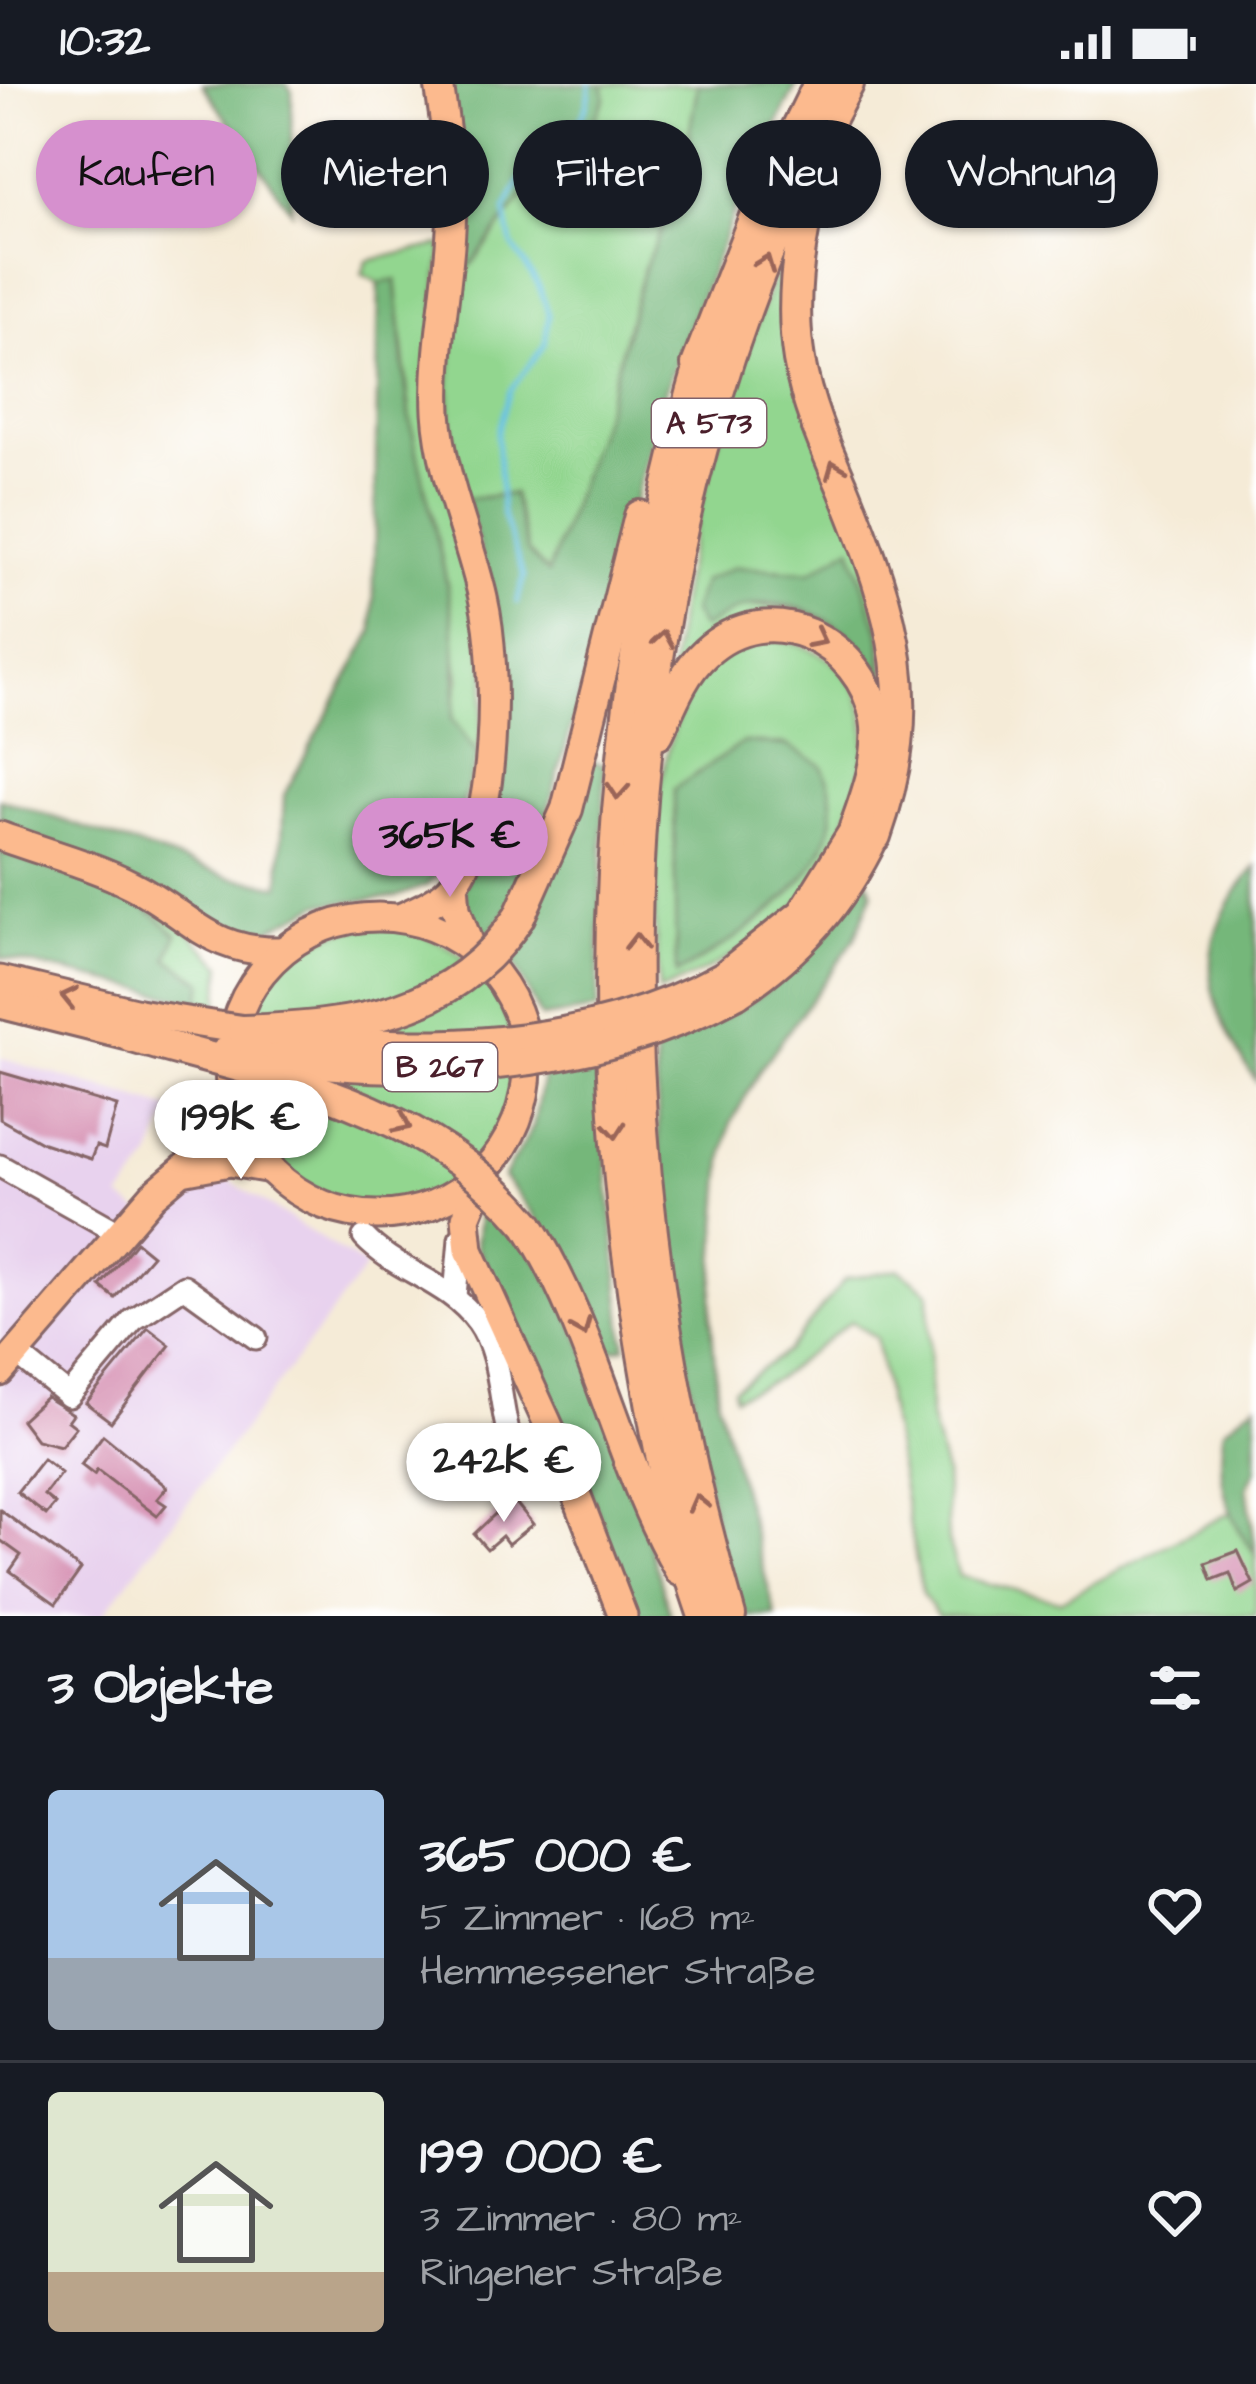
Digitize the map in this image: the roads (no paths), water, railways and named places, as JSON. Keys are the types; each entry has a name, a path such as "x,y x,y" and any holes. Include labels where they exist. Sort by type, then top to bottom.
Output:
{"highway":[{"name":"A 573","path":"243,1019 354,1024 421,1004 470,973 519,917 567,808 658,450 705,348 760,204 834,92"},
{"name":"A 573","path":"730,1616 674,1399 645,1185 636,928 648,755 674,575 709,422 782,218 834,92"},
{"path":"834,92 808,204 794,310 805,390 879,577 900,661 898,757 865,832"},
{"name":"A 573","path":"701,1610 651,1407 627,1262 611,1090 609,930 620,750 648,568 705,348"},
{"name":"A 573","path":"648,755 682,685 709,650 729,637 770,626 810,632 829,641 861,677 876,722 865,832"},
{"name":"A 573","path":"135,1025 354,1101 414,1129 461,1157 529,1225 586,1334 657,1530 701,1610"}],"main road":[{"path":"439,84 452,214 436,370 437,417 447,476 484,604 494,682 485,790 454,884 456,909 472,950 513,1003 527,1068 511,1133 472,1192 465,1245 505,1356 557,1444 623,1616"},
{"name":"B 267","path":"0,1004 135,1025 326,1064 459,1066 547,1058 628,1040 730,985 802,913 865,832"},
{"path":"0,836 129,883 208,935 244,952 282,951 325,926 362,918 400,918 438,929 472,950"},
{"path":"400,918 454,884"},
{"path":"208,935 232,968 243,1019"},
{"path":"282,951 243,1019 229,1055 234,1106 248,1140 271,1169 320,1203 349,1212 409,1212 440,1202 493,1162"},
{"name":"B 267","path":"0,980 135,1025 243,1019 373,1045 503,1040 624,1019 730,985"},
{"path":"5,1365 153,1196 219,1138 234,1106"},
{"path":"188,1170 230,1162 271,1169"},
{"path":"409,1212 436,1221 465,1245"}],"street":[{"path":"0,1166 119,1233"},
{"path":"364,1237 455,1296 505,1356 511,1449 523,1465 557,1444"},
{"path":"455,1296 465,1245"},
{"path":"5,1365 69,1396 133,1320 184,1286 256,1338"}],"waterway":[{"path":"517,602 524,577 502,513 497,434 510,391 545,344 549,315 539,286 512,245 505,210 529,168 578,122 590,84"}]}
